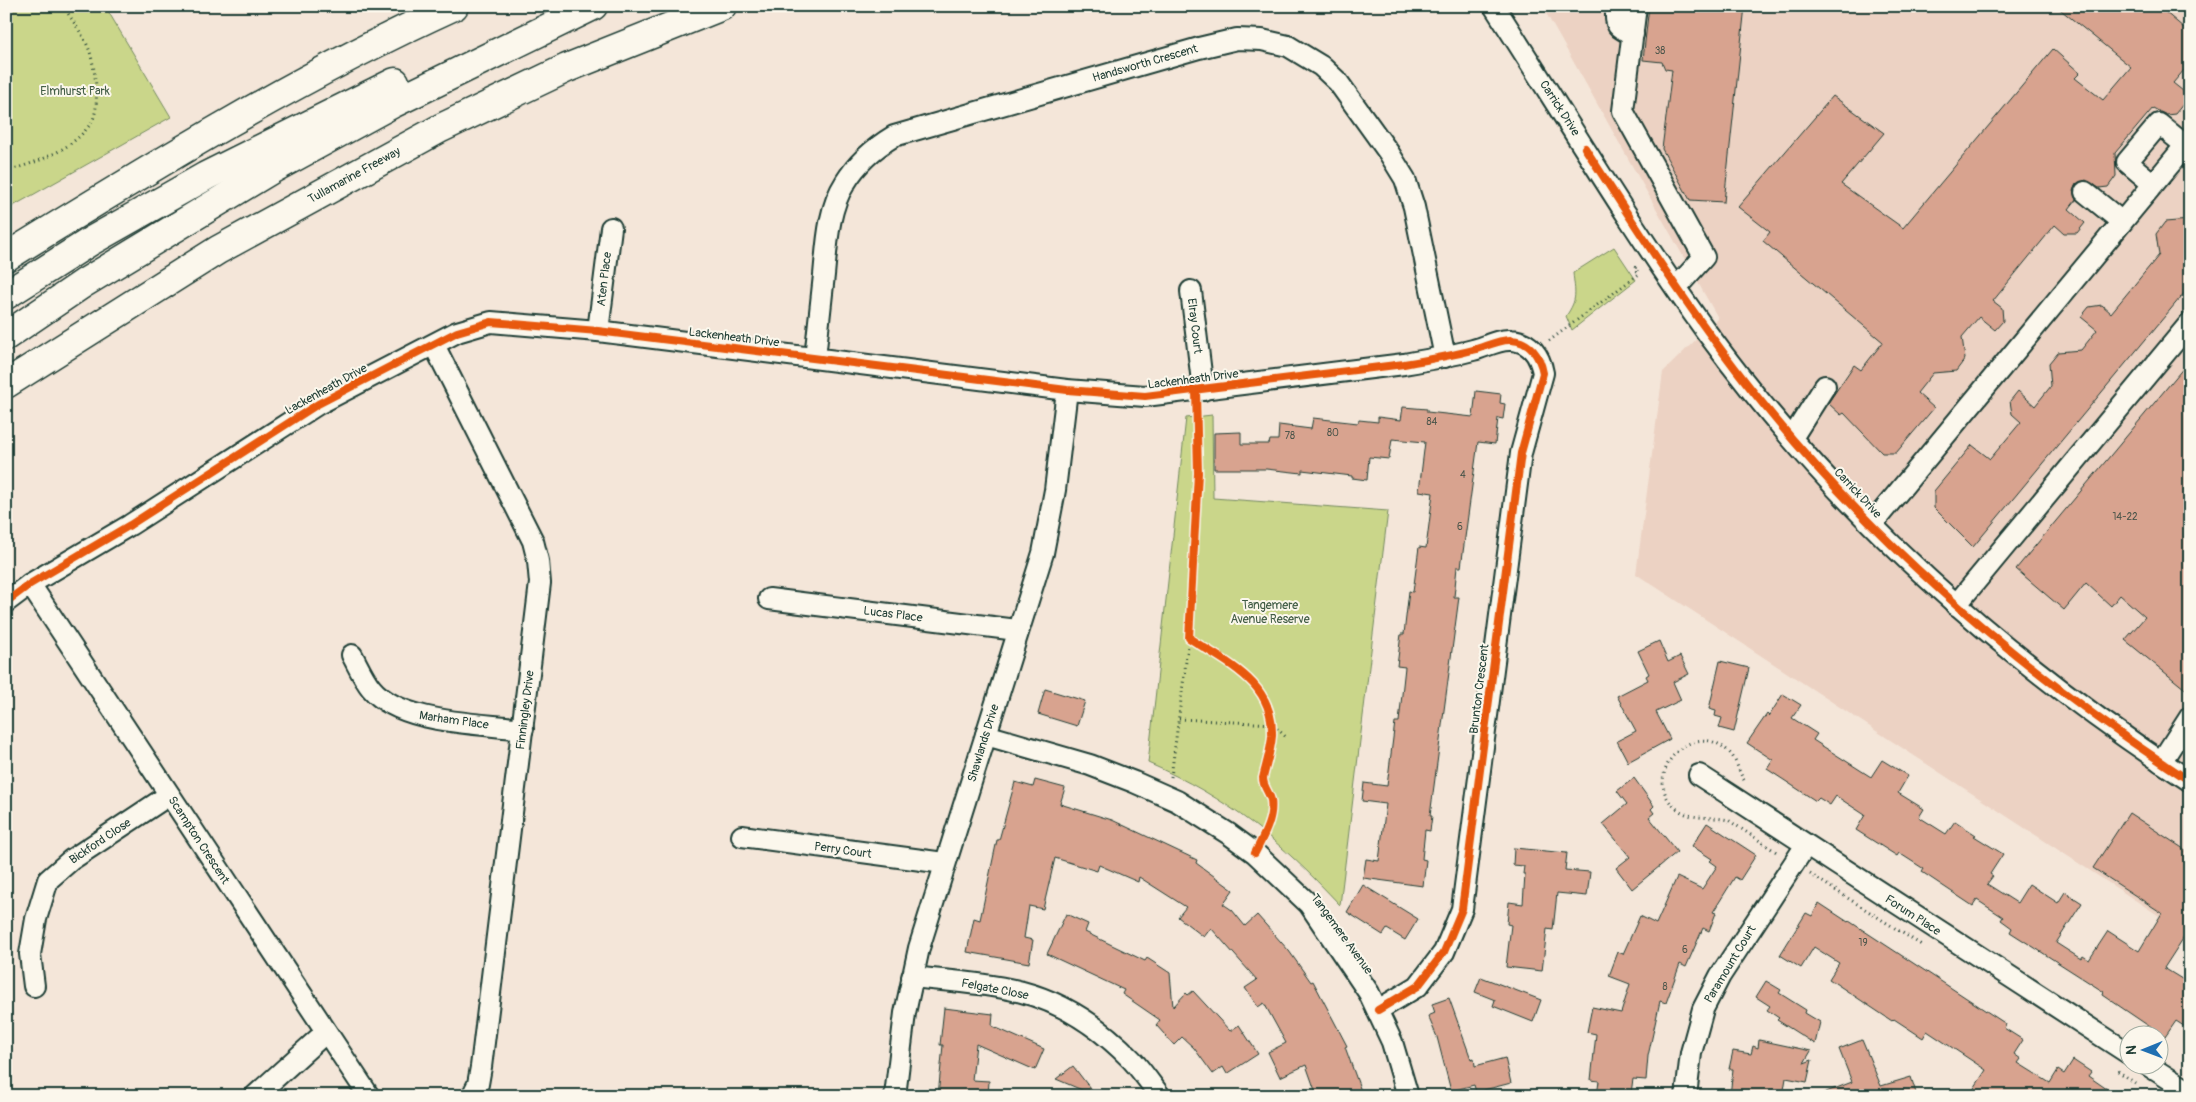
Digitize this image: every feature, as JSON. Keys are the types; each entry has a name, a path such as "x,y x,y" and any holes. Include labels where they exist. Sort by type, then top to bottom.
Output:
{"highway":[{"path":"6,257 121,186 270,99 406,28 454,6"},
{"path":"6,295 91,241 206,176 412,74 576,6"},
{"path":"6,336 84,283 269,171 392,104 593,6"},
{"name":"Tullamarine Freeway","path":"6,384 218,250 441,128 567,68 722,6"},
{"path":"6,389 38,364"}],"street":[{"name":"Carrick Drive","path":"1494,6 1676,288 1715,342 1792,438 1918,571 1956,605 2026,664 2190,781"},
{"path":"1616,6 1616,23 1620,30 1632,34"},
{"path":"1636,6 1623,111 1704,257 1676,288"},
{"name":"Handsworth Crescent","path":"815,358 829,229 835,204 844,184 856,167 879,145 894,136 1199,48 1237,40 1262,40 1288,46 1322,66 1338,82 1389,153 1405,179 1414,207 1444,357"},
{"path":"1872,524 2188,143 2159,124 2127,162 2153,184"},
{"path":"2085,192 2122,222"},
{"name":"Aten Place","path":"598,331 611,228"},
{"name":"Elray Court","path":"1191,291 1203,390"},
{"name":"Lackenheath Drive","path":"6,602 30,584 130,525 318,404 457,332 491,322 598,331 1067,390 1145,396 1404,364 1444,357 1509,340 1531,349"},
{"path":"1956,605 2190,323"},
{"name":"Finningley Drive","path":"434,345 520,513 538,561 540,583 481,1067 478,1084 472,1096"},
{"name":"Brunton Crescent","path":"1378,1010 1418,986 1444,952 1462,909 1522,452 1543,373 1541,362 1531,349"},
{"path":"1792,438 1824,386"},
{"name":"Shawlands Drive","path":"896,1096 912,976 944,863 1043,553 1055,490 1067,390"},
{"name":"Scampton Crescent","path":"30,584 369,1096"},
{"name":"Lucas Place","path":"769,598 1017,630"},
{"name":"Marham Place","path":"352,655 372,689 386,701 408,713 523,729"},
{"path":"2161,762 2190,717"},
{"name":"Tangemere Avenue","path":"986,735 1090,765 1134,782 1177,802 1229,834 1255,853 1309,904 1349,960 1378,1010 1392,1042 1408,1096"},
{"name":"Forum Place","path":"1699,775 2118,1047"},
{"name":"Bickford Close","path":"34,986 30,954 36,919 48,880 70,860 169,794"},
{"name":"Perry Court","path":"742,836 944,863"},
{"name":"Paramount Court","path":"1686,1096 1691,1053 1703,1010 1720,976 1806,845"},
{"name":"Felgate Close","path":"912,976 986,985 1023,992 1057,1005 1088,1022 1126,1055 1160,1096"},
{"path":"254,1096 326,1032"},
{"path":"2162,1074 2190,1092"}],"path":[{"path":"6,171 52,154 76,140 92,122 98,88 90,52 63,6"},
{"path":"1531,349 1639,274 1635,268 1654,256"},
{"path":"1171,778 1192,640 1189,629"},
{"path":"1179,719 1271,721 1286,737"},
{"path":"1271,721 1272,738"}],"shaded area":[{"path":"1542,6 2190,6 2190,936 1636,574 1663,372 1718,318"}],"green space":[{"name":"Elmhurst Park","path":"6,6 105,6 171,117 6,210"},
{"path":"1614,247 1636,280 1572,330 1566,316 1574,300 1573,273"},
{"name":"Tangemere Avenue Reserve","path":"1212,415 1213,498 1388,511 1340,905 1296,861 1252,823 1204,791 1148,763 1186,418"}],"building":[{"path":"1649,6 1745,6 1724,202 1690,200 1662,149 1672,70 1665,69 1662,62 1643,60"},
{"path":"2056,6 2158,6 2190,33 2190,63 2173,83 2183,91 2184,103 2175,114 2166,115 2153,108 2115,153 2116,176 2108,187 2099,188 2086,180 2076,184 2073,191 2076,200 2069,209 2085,223 2077,233 2064,233 2055,225 1993,301 2002,308 2003,321 1995,330 1979,317 1962,337 1965,359 1956,371 1933,373 1917,393 1934,408 1896,453 1882,453 1844,413 1841,415 1828,403 1854,365 1861,370 1883,342 1763,241 1770,232 1738,207 1833,96 1884,133 1841,184 1903,228 2053,49 2080,73 2075,78 2103,100 2131,67"},
{"path":"2190,220 2190,286 1973,547 1934,508 1934,491 1972,445 1990,459 2021,422 2012,414 2010,401 2018,391 2035,406 2051,386 2049,363 2058,352 2081,350 2097,330 2081,317 2089,307 2102,305 2111,313 2159,255 2156,234 2165,222"},
{"path":"2190,360 2190,693 2125,640 2145,617 2120,595 2111,606 2086,583 2064,610 2016,569"},
{"path":"1476,391 1501,394 1500,403 1505,404 1503,419 1498,418 1495,444 1478,442 1461,567 1457,567 1454,597 1459,597 1430,816 1432,816 1430,831 1425,830 1422,859 1426,860 1423,886 1363,878 1366,859 1379,861 1386,804 1362,801 1364,783 1387,786 1395,722 1399,722 1405,667 1397,666 1401,634 1404,634 1409,591 1413,592 1419,547 1426,548 1433,493 1419,491 1425,442 1392,439 1389,459 1369,457 1367,480 1352,478 1352,476 1302,470 1302,473 1266,469 1214,469 1214,433 1241,432 1241,444 1269,444 1270,440 1278,440 1279,425 1311,429 1313,418 1358,423 1359,420 1378,422 1378,417 1401,420 1403,407 1427,409 1427,412 1473,417"},
{"path":"1659,641 1668,662 1680,656 1689,674 1673,682 1681,700 1656,712 1670,739 1628,762 1617,741 1636,731 1617,696 1648,680 1646,676 1649,674 1638,651"},
{"path":"1720,661 1749,668 1734,732 1719,728 1722,718 1715,716 1716,711 1709,709"},
{"path":"1045,689 1085,701 1077,726 1038,714"},
{"path":"1783,694 1801,705 1792,718 1817,734 1813,740 1871,777 1882,760 1908,776 1898,793 1924,809 1919,817 1946,834 1955,821 1976,835 1974,836 2003,854 1990,874 1993,876 1987,884 2017,903 2029,884 2058,903 2065,892 2082,903 2056,943 2081,959 2083,956 2089,960 2108,931 2139,951 2162,913 2093,868 2129,813 2190,853 2190,928 2164,968 2190,984 2190,1030 2176,1021 2168,1033 2168,1024 2146,1024 2103,995 2104,992 2010,932 2012,928 2001,920 2003,917 1977,900 1973,906 1922,872 1924,869 1899,853 1897,856 1856,830 1865,815 1836,796 1830,805 1819,798 1816,801 1767,769 1773,760 1747,743 1767,714 1769,716"},
{"path":"1634,778 1654,806 1651,809 1654,813 1649,817 1677,852 1632,889 1616,868 1630,857 1603,824 1627,804 1617,791"},
{"path":"1035,780 1065,788 1060,804 1112,820 1197,860 1196,863 1233,890 1223,904 1232,910 1245,926 1257,915 1289,951 1311,982 1313,981 1347,1046 1345,1047 1361,1091 1348,1096 1317,1096 1306,1065 1280,1077 1268,1052 1286,1043 1264,1003 1258,1007 1245,988 1257,980 1211,928 1204,937 1178,917 1186,907 1139,877 1138,882 1099,865 1097,871 1055,858 1043,909 1029,906 1024,938 1033,940 1029,963 967,952 974,918 980,920 997,840 999,840 1015,782 1033,787"},
{"path":"1707,823 1756,855 1740,880 1735,877 1713,912 1716,913 1709,931 1703,928 1686,967 1680,964 1666,1003 1660,1001 1648,1056 1646,1080 1633,1079 1631,1093 1628,1092 1627,1096 1597,1096 1599,1081 1591,1080 1596,1034 1587,1032 1592,1007 1621,1013 1630,984 1609,976 1618,952 1623,954 1640,916 1656,924 1677,877 1702,889 1717,866 1710,861 1712,859 1692,846"},
{"path":"1514,848 1567,853 1565,870 1590,872 1587,896 1557,893 1553,930 1547,929 1542,971 1506,967 1511,925 1507,924 1509,902 1523,904 1524,866 1513,865"},
{"path":"1363,885 1418,919 1405,940 1387,929 1383,935 1347,912"},
{"path":"1819,903 2006,1024 2004,1028 2023,1040 2014,1054 2021,1059 2018,1063 2050,1083 2058,1070 2064,1074 2073,1060 2091,1072 2088,1076 2117,1096 1969,1096 1986,1070 1927,1031 1923,1038 1894,1019 1892,1021 1829,979 1839,963 1814,947 1801,968 1780,955 1806,913 1812,916"},
{"path":"1066,914 1088,924 1085,932 1145,961 1147,958 1170,973 1173,1007 1186,993 1188,995 1193,991 1230,1031 1239,1025 1258,1054 1227,1074 1223,1067 1213,1074 1194,1048 1182,1037 1174,1045 1156,1025 1160,1020 1122,994 1124,990 1047,954"},
{"path":"1481,977 1541,1000 1533,1022 1493,1006 1495,1000 1475,992"},
{"path":"1766,981 1781,990 1779,993 1806,1010 1805,1013 1820,1022 1815,1044 1777,1020 1779,1018 1767,1010 1770,1006 1756,997"},
{"path":"1449,998 1471,1059 1474,1058 1475,1066 1505,1058 1511,1083 1476,1092 1474,1085 1451,1091 1437,1037 1428,1016 1435,1013 1432,1004"},
{"path":"944,1008 993,1014 992,1026 1044,1049 1035,1070 976,1044 972,1080 989,1081 988,1096 938,1096 943,1045 940,1045"},
{"path":"1759,1040 1811,1051 1804,1063 1812,1060 1807,1082 1786,1078 1783,1096 1730,1096 1733,1069 1729,1069 1733,1051 1751,1054 1753,1046 1758,1048"},
{"path":"1862,1040 1881,1086 1911,1077 1917,1096 1822,1096 1821,1094 1852,1082 1839,1049"},
{"path":"1073,1066 1096,1096 1056,1079"}],"cycle path":[{"path":"1585,148 1650,249 1743,379 1814,464 1862,515 1964,612 2018,657 2074,700 2190,781"},
{"path":"6,602 30,584 130,525 318,404 457,332 491,322 598,331 1067,390 1145,396 1404,364 1478,349 1502,341 1518,341 1529,346 1537,355 1543,373 1521,453 1462,909 1444,952 1418,986 1378,1010"},
{"path":"1196,391 1198,473 1189,638 1246,676 1257,688 1271,717 1272,736 1270,752 1263,778 1272,807 1267,827 1255,853"}]}
